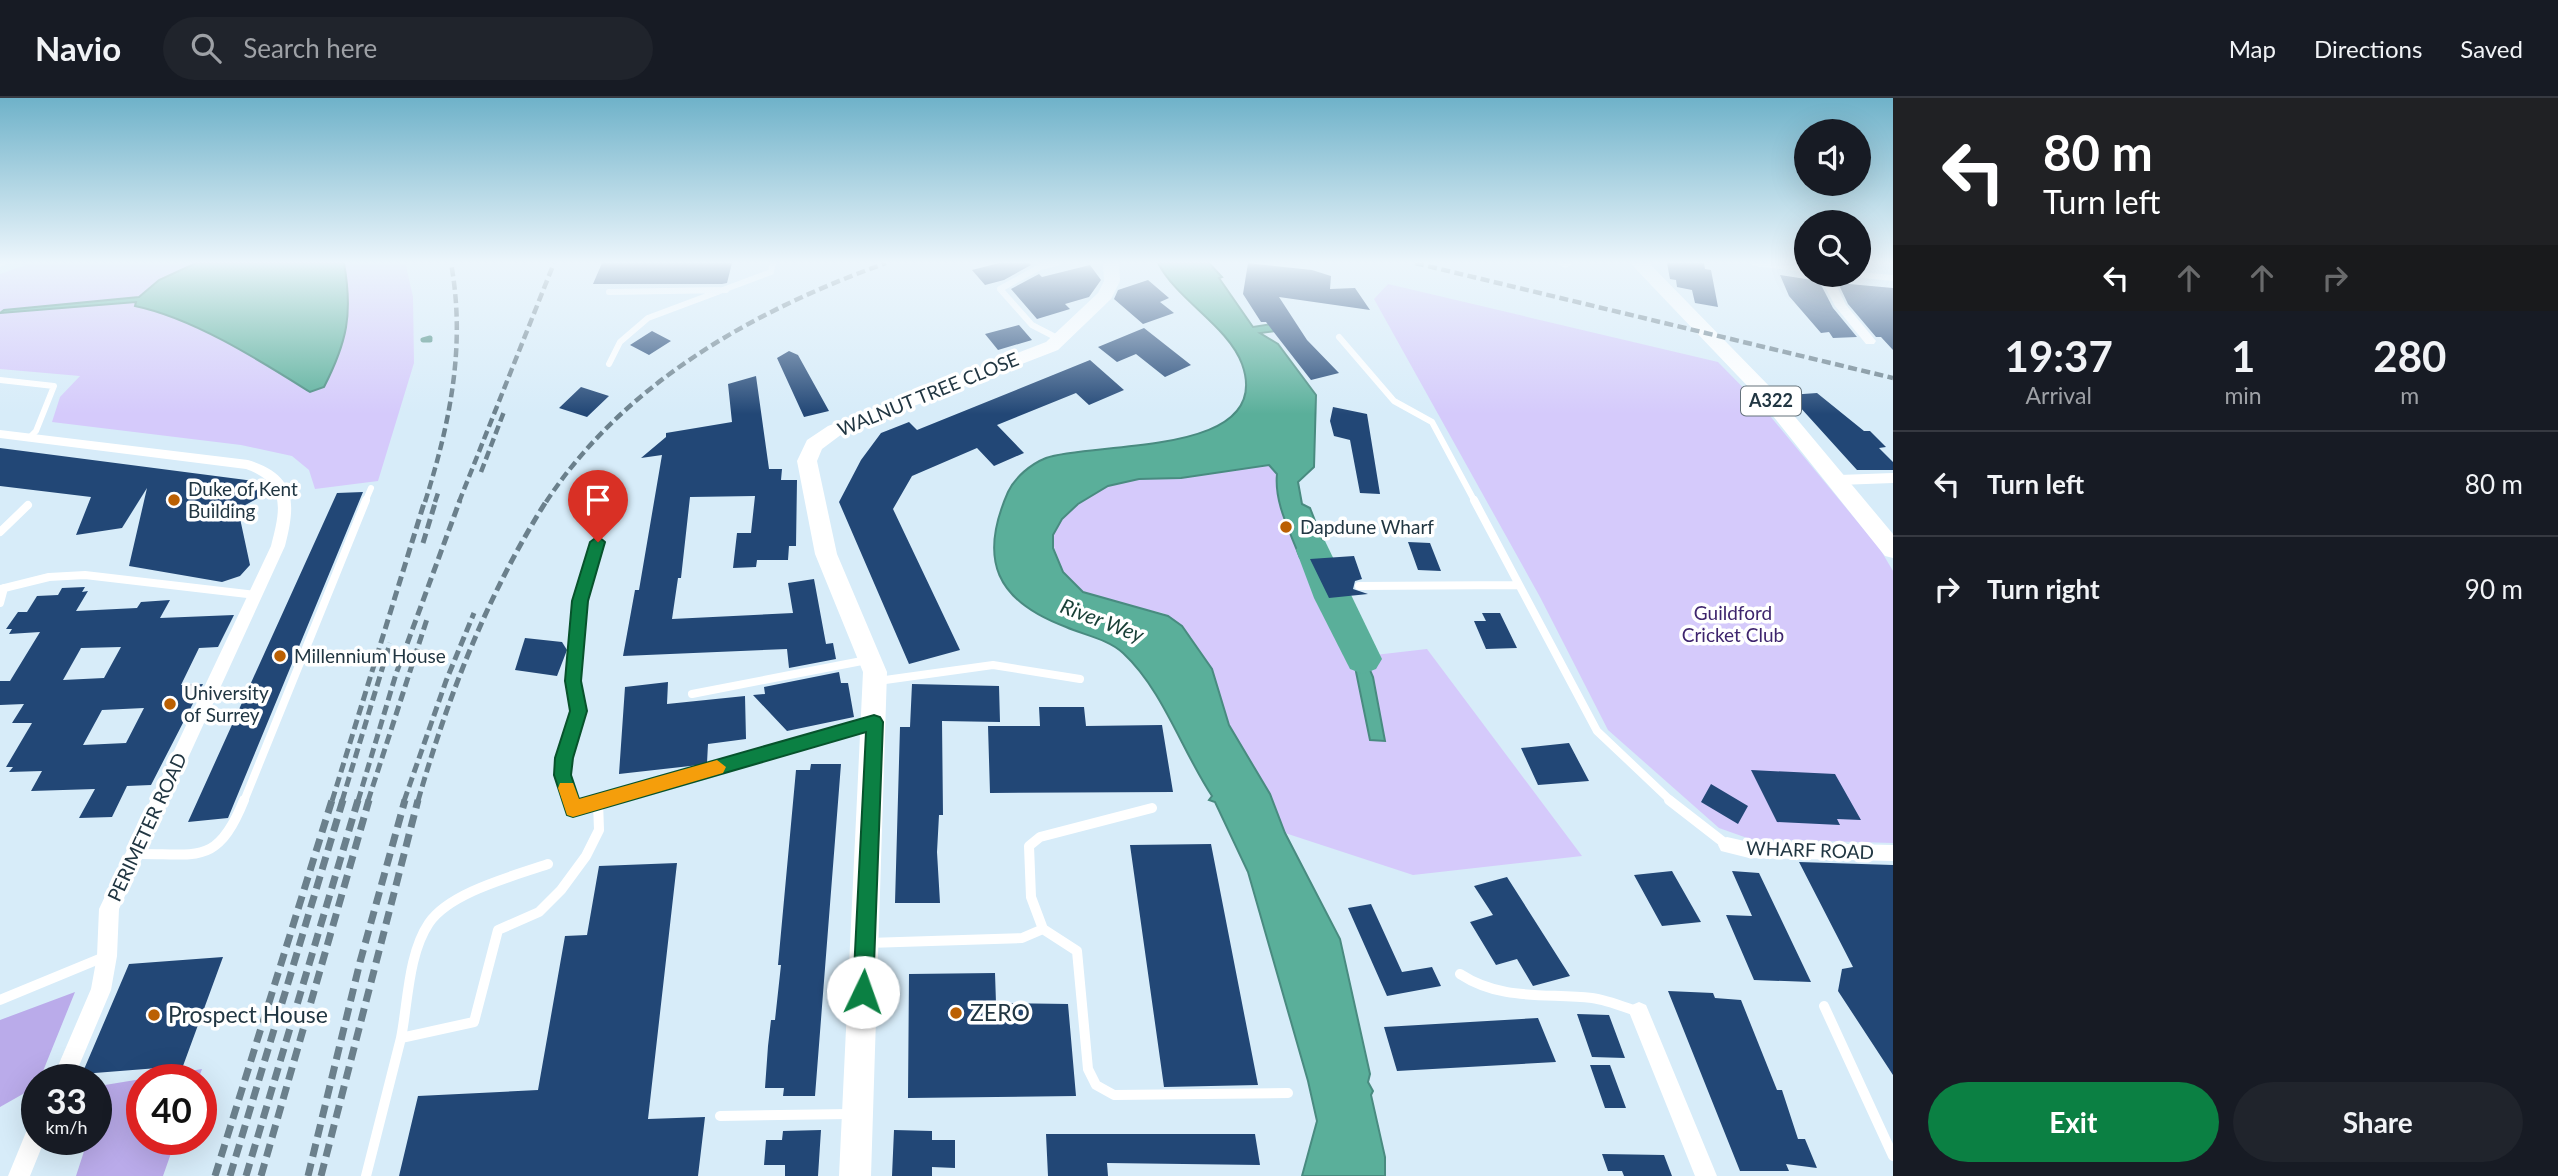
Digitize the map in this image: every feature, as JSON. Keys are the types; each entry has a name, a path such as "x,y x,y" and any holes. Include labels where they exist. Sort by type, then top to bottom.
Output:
{"main road":[{"name":"A322","path":"1688,313 1764,392 1839,480 1893,550"}],"street":[{"name":"WALNUT TREE CLOSE","path":"855,1176 874,722 872,671 826,554 807,461 814,444 835,430 1061,340 1087,313"},
{"path":"1847,313 1870,341"},
{"name":"PERIMETER ROAD","path":"0,434 240,463 269,474 279,481 285,493 278,546 109,909 107,956 101,990 88,1014 68,1064"},
{"path":"1839,480 1893,478"},
{"name":"WHARF ROAD","path":"1727,845 1761,851 1893,853"},
{"path":"1639,1012 1706,1176"},
{"path":"19,1176 28,1155"}],"lane":[{"path":"608,364 620,342 648,318 661,313"},
{"path":"1022,313 1032,325 1061,340"},
{"path":"1339,337 1394,401 1432,422 1597,731 1626,764 1661,795 1727,845"},
{"path":"0,380 54,386 36,431 29,438"},
{"path":"135,854 186,858 209,848 232,830 371,488"},
{"path":"0,532 28,505"},
{"path":"604,525 580,601 573,681 579,711 564,758 562,775 573,809 874,722"},
{"path":"0,603 2,589 49,577 85,575 256,595"},
{"path":"1359,586 1518,585"},
{"path":"692,694 872,671 993,665 1080,679"},
{"path":"401,1038 474,1022 498,930 539,912 561,890 586,856 599,830 598,802"},
{"path":"1152,808 1041,836 1028,846 1031,897 1043,929 1077,951 1088,1069 1096,1085 1114,1095 1288,1093"},
{"path":"366,1176 424,933 435,917 465,898 548,864"},
{"path":"865,943 1022,939 1043,929"},
{"path":"0,1000 107,956"},
{"path":"1460,974 1481,988 1544,996 1594,998 1639,1012"},
{"path":"1824,1006 1893,1156"},
{"path":"720,1116 858,1114"}],"green space":[{"path":"0,313 162,313 225,342 309,391 347,322 347,313 413,313 414,363 378,481 315,489 309,470 292,456 241,445 52,422 60,397 80,376 0,369"},
{"name":"Guildford Cricket Club","path":"1382,313 1512,313 1718,362 1766,411 1880,549 1893,571 1893,843 1750,839 1719,828 1608,730 1540,597"},
{"path":"1270,465 1278,474 1278,496 1300,558 1318,560 1346,614 1332,616 1351,652 1361,687 1373,677 1366,656 1427,649 1582,856 1413,875 1285,833 1273,800 1229,725 1212,669 1191,637 1163,613 1094,598 1083,592 1063,572 1052,541 1056,528 1071,509 1108,486 1139,479 1181,478"}],"shaded area":[{"path":"75,992 46,1064 21,1064 21,1095 0,1107 0,1020"},
{"path":"126,1082 126,1155 170,1155 163,1176 76,1176 83,1155 112,1155 112,1084"}],"water":[{"path":"161,313 348,313 343,341 324,387 310,392 225,342"},
{"name":"River Wey","path":"1202,313 1243,313 1253,327 1279,323 1283,330 1260,333 1278,344 1316,395 1314,467 1298,482 1302,504 1310,508 1326,549 1319,552 1318,560 1304,561 1300,558 1280,506 1277,474 1269,465 1181,478 1139,479 1108,486 1078,504 1062,519 1053,535 1053,548 1063,572 1083,592 1168,616 1182,626 1212,669 1229,725 1270,794 1285,833 1340,939 1370,1074 1368,1082 1373,1091 1371,1095 1385,1157 1385,1176 1302,1176 1317,1121 1308,1081 1248,872 1215,802 1209,800 1212,796 1161,703 1137,668 1110,644 1042,617 1023,604 1009,591 995,558 999,516 1008,492 1019,476 1035,464 1046,458 1069,453 1174,440 1207,431 1232,416 1245,394 1242,364 1226,337"},
{"path":"1346,614 1373,677 1385,741 1370,740 1354,662 1331,615"}],"building":[{"path":"1032,313 1056,313 1037,319"},
{"path":"1131,313 1173,313 1143,324"},
{"path":"1255,313 1290,313 1307,340 1339,373 1311,380 1266,322 1261,322"},
{"path":"1804,313 1837,313 1857,337 1833,338 1829,332 1821,333"},
{"path":"1856,313 1893,313 1893,350 1881,337 1876,337"},
{"path":"1019,325 1032,340 998,350 985,334"},
{"path":"1144,328 1191,365 1165,377 1136,354 1117,362 1098,347"},
{"path":"652,331 671,341 649,355 630,345"},
{"path":"789,351 798,355 829,411 804,417 777,358"},
{"path":"1090,360 1124,390 1089,405 1076,393 997,425 1024,453 994,466 977,448 912,476 893,509 960,650 909,664 839,502 861,460 881,433 909,422 917,430"},
{"path":"756,376 769,469 782,469 781,480 797,480 796,546 789,546 788,560 757,560 756,567 733,568 737,533 751,533 755,496 690,497 681,578 678,578 672,619 793,613 788,583 814,579 826,644 833,643 836,659 789,668 787,649 623,656 635,590 639,590 662,455 641,458 666,437 666,433 732,422 728,384"},
{"path":"581,387 609,396 587,417 559,408"},
{"path":"1817,393 1864,431 1870,431 1886,447 1879,448 1893,462 1893,470 1857,470 1789,395"},
{"path":"1333,407 1367,414 1380,494 1360,493 1350,440 1334,436 1330,421"},
{"path":"0,448 254,481 271,491 238,509 250,565 240,576 222,582 129,566 147,488 122,528 76,535 91,497 0,486"},
{"name":"Millennium House","path":"363,492 228,818 188,822 337,493"},
{"path":"1408,542 1430,543 1441,571 1418,570"},
{"path":"1354,556 1362,579 1355,581 1353,589 1368,594 1329,598 1310,559"},
{"path":"85,587 82,592 88,591 76,611 137,608 141,602 170,600 160,618 234,615 218,647 199,648 181,685 203,684 151,785 127,786 112,817 79,818 95,789 31,791 42,771 9,772 13,767 6,767 32,723 12,723 24,704 0,705 0,681 10,681 40,632 9,634 12,629 6,629 18,612 27,612 37,596 58,595 62,588","holes":["121,647 104,678 63,680 81,648","144,708 126,743 83,745 102,710"]},
{"path":"1482,613 1500,613 1517,648 1486,649 1474,621 1486,621"},
{"path":"525,638 562,642 567,650 557,676 515,670"},
{"path":"839,672 841,683 848,683 854,717 787,731 753,695 765,694 764,687"},
{"path":"668,682 667,704 745,696 746,739 708,744 707,763 619,774 625,687"},
{"path":"912,684 999,686 1000,722 942,721 943,815 939,815 937,852 940,903 895,903 900,727 910,727"},
{"path":"1039,707 1084,707 1086,726 1162,725 1173,792 990,793 988,726 1040,726"},
{"path":"1569,743 1589,781 1538,785 1521,748"},
{"path":"811,764 841,764 815,1096 783,1096 784,1088 765,1088 768,1046 771,1020 775,1020 781,965 778,965 796,770 810,770"},
{"path":"1751,770 1835,774 1861,820 1837,819 1840,825 1777,822"},
{"path":"1711,784 1748,806 1738,824 1701,802"},
{"path":"1211,844 1258,1085 1164,1087 1130,845"},
{"path":"1799,862 1893,865 1893,1075 1838,991 1842,969 1853,967"},
{"path":"677,863 648,1119 705,1117 698,1176 399,1176 418,1096 538,1090 565,936 587,935 599,866"},
{"path":"1672,871 1701,922 1662,926 1634,875"},
{"path":"1732,871 1759,873 1811,982 1754,980 1726,915 1752,916"},
{"path":"1507,877 1570,976 1533,986 1517,959 1496,965 1470,922 1493,915 1474,886"},
{"path":"1371,904 1402,972 1432,967 1441,986 1387,996 1348,908"},
{"name":"Prospect House","path":"223,957 184,1064 126,1064 126,1071 112,1072 112,1064 86,1064 129,964"},
{"path":"995,973 996,1003 1068,1004 1076,1096 908,1098 909,974"},
{"path":"1668,991 1713,993 1715,998 1741,1000 1777,1090 1782,1090 1798,1139 1805,1139 1817,1168 1786,1164 1789,1171 1740,1171"},
{"path":"1577,1014 1609,1015 1625,1058 1592,1057"},
{"path":"1538,1018 1556,1062 1397,1071 1384,1027"},
{"path":"1590,1065 1610,1065 1626,1108 1605,1108"},
{"path":"821,1130 818,1176 785,1176 785,1165 764,1165 766,1140 782,1140 783,1131"},
{"path":"894,1130 932,1131 932,1140 955,1140 955,1168 932,1167 932,1176 892,1176"},
{"path":"1046,1134 1255,1134 1260,1165 1107,1163 1108,1176 1048,1176"},
{"path":"1602,1154 1664,1155 1672,1176 1624,1176 1622,1171 1608,1171"}],"waterway":[{"path":"430,338 423,340 430,340"},
{"name":"Dapdune Wharf","path":"1313,550 1332,598 1363,659"}],"railway":[{"path":"425,502 442,443 453,384 456,313"},
{"path":"459,502 534,313"},
{"path":"546,502 578,459 614,421 654,386 696,355 770,313"},
{"path":"1624,313 1893,378"},
{"path":"481,472 505,409"},
{"path":"435,502 439,490"},
{"path":"332,801 425,500"},
{"path":"423,543 436,500"},
{"path":"358,801 396,674 460,500"},
{"path":"418,801 456,684 488,608 547,500"},
{"path":"404,801 446,681 474,613"},
{"path":"368,801 427,619"},
{"path":"342,801 390,643"},
{"path":"215,1176 332,800"},
{"path":"230,1176 343,800"},
{"path":"246,1176 358,800"},
{"path":"261,1176 369,800"},
{"path":"308,1176 360,962 405,800"},
{"path":"321,1176 418,800"}],"slow traffic":[{"path":"567,788 573,809 717,767"}],"place":[{"name":"Duke of Kent Building","path":"174,500"},
{"name":"Dapdune Wharf","path":"1286,527"},
{"name":"Millennium House","path":"280,656"},
{"name":"University of Surrey","path":"170,704"},
{"name":"ZERO","path":"956,1013"},
{"name":"Prospect House","path":"154,1015"}],"route":[{"path":"598,542 580,601 573,681 579,711 564,758 562,775 573,809 874,722 863,992"}]}
